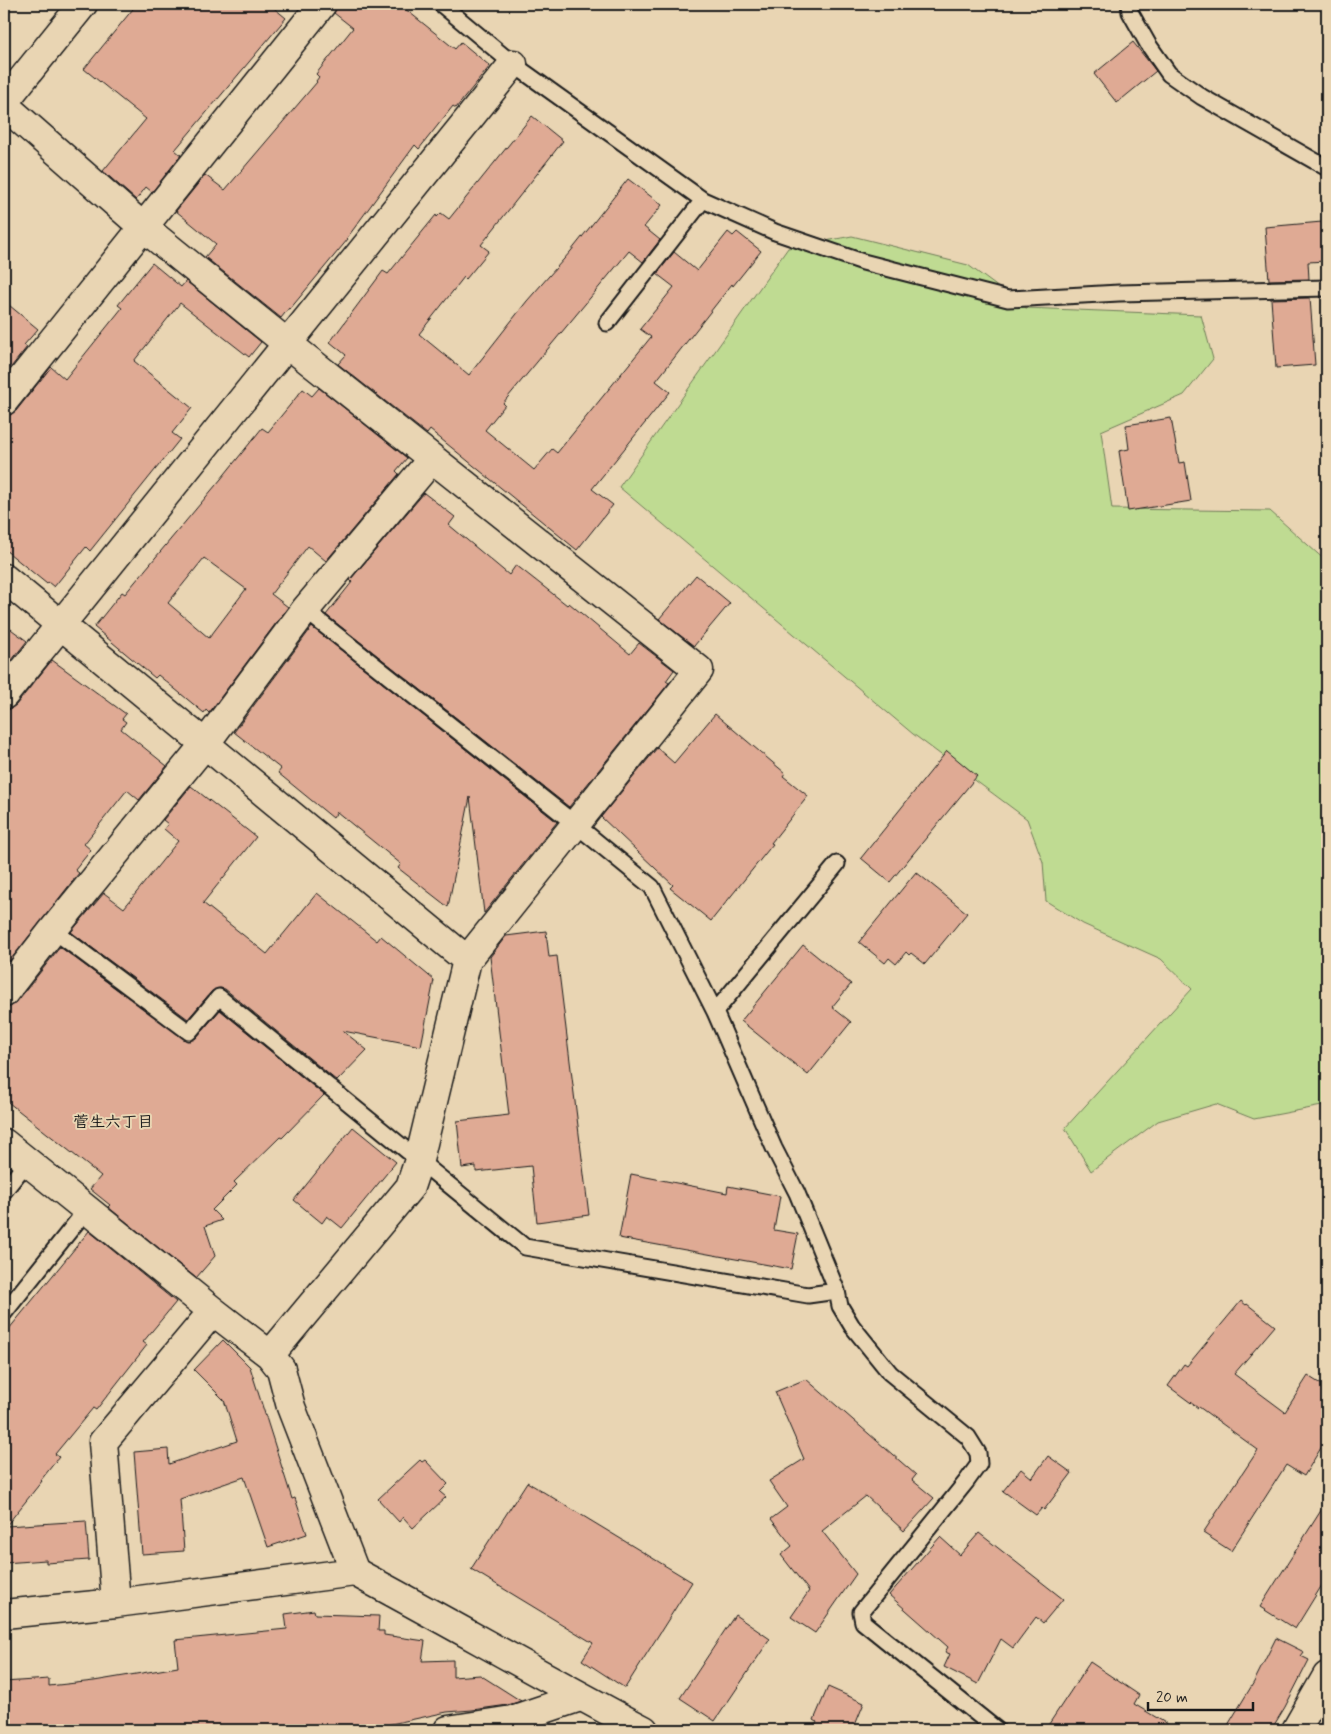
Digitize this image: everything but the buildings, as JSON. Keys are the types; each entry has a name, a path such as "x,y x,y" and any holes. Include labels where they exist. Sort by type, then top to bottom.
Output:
{"street":[{"path":"83,4 4,104 144,226 288,344 699,670 467,960 410,1187 270,1355"},
{"path":"4,401 322,4"},
{"path":"4,695 513,64"},
{"path":"4,993 205,744 305,610 432,459"},
{"path":"4,578 467,960"},
{"path":"4,1143 270,1355 281,1368 291,1407 355,1572"},
{"path":"116,1604 103,1442 213,1311"},
{"path":"4,1614 116,1604 355,1572 468,1632 580,1697 644,1730"},
{"path":"1296,1730 1327,1676"},
{"path":"448,1730 512,1720 580,1697"}],"lane":[{"path":"441,4 513,64 703,200 775,232 864,262 1008,299 1119,293 1327,288"},
{"path":"1129,4 1130,12 1168,74 1202,97 1327,168"},
{"path":"607,323 703,200"},
{"path":"305,610 575,824 652,888 714,1012 774,1148 797,1193 837,1291 840,1306 852,1326 890,1372 968,1437 978,1453 979,1464 966,1482 861,1612 863,1622 997,1730"},
{"path":"714,1012 837,864"},
{"path":"53,930 189,1032 219,997 525,1247 808,1295 837,1291"},
{"path":"4,1191 27,1162"},
{"path":"4,1313 87,1209"}],"green space":[{"path":"852,236 968,265 1026,308 1201,315 1213,359 1184,395 1101,431 1112,509 1270,511 1327,562 1327,1105 1254,1119 1216,1104 1158,1121 1091,1171 1065,1128 1192,989 1161,959 1083,924 1046,901 1043,862 1027,819 913,734 619,487 788,248"}],"district":[{"name":"菅生六丁目","path":"113,1122"}]}
